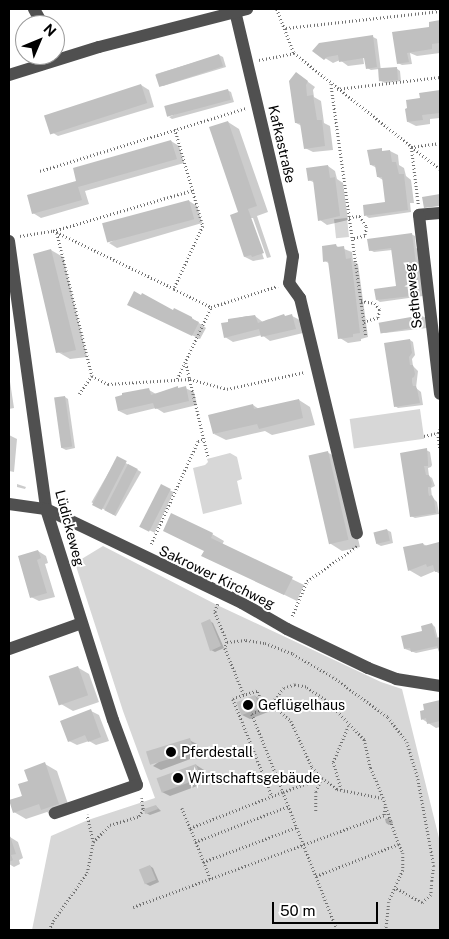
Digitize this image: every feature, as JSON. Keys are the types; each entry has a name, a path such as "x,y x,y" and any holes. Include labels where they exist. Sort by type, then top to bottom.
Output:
{"street":[{"path":"65,54 240,10"},
{"name":"Kafkastraße","path":"240,10 247,62 293,256 289,283"},
{"path":"9,75 33,65"},
{"path":"419,215 440,213"},
{"name":"Setheweg","path":"419,215 440,394"},
{"name":"Lüdickeweg","path":"13,239 13,308 46,510 113,720 137,785"},
{"path":"289,283 300,298 357,533"},
{"name":"Sakrower Kirchweg","path":"9,504 46,510 222,594 287,629 368,668 396,679 440,686"},
{"path":"9,649 82,623"},
{"path":"54,813 137,785"}],"path":[{"path":"277,9 286,28 294,53 440,169"},
{"path":"286,28 440,11"},
{"path":"247,62 294,53"},
{"path":"337,89 440,77"},
{"path":"331,84 366,336"},
{"path":"40,171 257,105"},
{"path":"174,289 203,226 176,129"},
{"path":"411,147 440,143"},
{"path":"411,147 419,215"},
{"path":"13,239 53,232 193,190"},
{"path":"350,217 360,216 367,227 365,236 352,239"},
{"path":"53,232 211,307 289,283"},
{"path":"57,233 92,376 79,395"},
{"path":"361,301 375,303 380,310 378,318 364,322"},
{"path":"178,379 211,307"},
{"path":"186,363 208,456"},
{"path":"92,376 108,384 190,379 227,389 318,370"},
{"path":"440,429 438,433 440,450"},
{"path":"424,436 438,433"},
{"path":"144,558 181,482 180,479 198,441 204,439"},
{"path":"287,629 307,581 358,545 357,533"},
{"path":"222,594 215,612 227,642 225,648 244,695"},
{"path":"227,642 246,640 265,643 292,654 334,676 388,717 398,727 407,742 416,771 434,866 430,895 426,901 422,903 395,888"},
{"path":"336,930 252,714 269,707 284,688 295,685 306,687 328,702 348,726 364,740 370,768 403,853 403,870 389,902 386,930"},
{"path":"264,709 256,691 233,700 272,796"},
{"path":"269,707 278,710 291,721 312,767 322,778 341,790 382,798"},
{"path":"341,790 333,762 348,726"},
{"path":"190,828 322,778"},
{"path":"316,812 316,792 322,778"},
{"path":"93,842 110,825 139,816 143,809 137,785"},
{"path":"49,930 53,920 87,872 93,842 83,803"},
{"path":"133,907 384,815 384,804"},
{"path":"195,842 289,806"},
{"path":"182,808 210,879"},
{"path":"203,862 297,827"},
{"path":"316,876 399,844"}],"shaded area":[{"path":"347,218 349,237 336,238 334,219"},
{"path":"420,409 424,439 354,449 350,419"},
{"path":"230,453 237,457 242,479 237,481 242,504 203,514 193,468 205,465 208,462 207,459"},
{"path":"103,546 217,605 381,682 402,689 440,842 440,930 32,930 51,836 88,820 155,798 123,711 75,563"}],"building":[{"path":"440,20 440,43 432,44 432,49 407,53 409,62 397,64 392,32 429,27 429,22"},
{"path":"373,35 377,67 366,69 364,58 339,62 338,55 327,57 324,60 312,51 319,43"},
{"path":"219,54 223,66 159,87 155,75"},
{"path":"397,67 398,80 379,81 378,68"},
{"path":"296,72 308,81 306,85 307,96 313,95 317,120 322,120 325,146 304,149 300,123 295,123 289,81"},
{"path":"141,84 147,103 50,135 44,116"},
{"path":"228,89 231,100 167,117 164,106"},
{"path":"440,90 440,113 422,115 423,120 407,122 406,100 420,98 419,93"},
{"path":"228,121 257,206 248,209 264,253 252,257 251,255 244,257 230,215 238,212 209,127"},
{"path":"171,140 177,159 78,187 82,200 32,214 27,195 76,181 73,168"},
{"path":"382,148 382,151 390,150 392,162 396,162 399,174 404,174 408,210 364,216 363,205 385,202 382,177 377,177 375,165 370,165 367,150"},
{"path":"328,165 330,178 335,177 340,216 318,221 313,180 308,181 306,168"},
{"path":"440,194 440,206 424,208 422,197"},
{"path":"189,200 194,219 107,243 102,223"},
{"path":"412,233 420,295 376,300 374,289 396,286 391,248 369,251 367,239"},
{"path":"336,244 337,247 344,246 346,259 351,258 360,333 353,334 353,337 338,339 328,261 323,262 322,246"},
{"path":"51,249 76,350 63,353 56,353 33,254"},
{"path":"134,291 141,295 142,293 173,310 174,308 199,322 192,336 127,305"},
{"path":"284,314 285,316 292,314 296,329 261,337 259,329 224,338 221,323 228,322 228,319 255,315 258,323"},
{"path":"422,315 424,326 381,333 379,323"},
{"path":"410,339 412,353 409,357 410,365 413,365 415,374 412,382 413,386 416,386 420,403 394,407 384,343"},
{"path":"178,386 178,388 186,386 189,401 155,409 153,403 118,411 115,397 122,395 122,393 149,388 151,395"},
{"path":"65,396 72,447 61,448 54,398"},
{"path":"299,399 303,418 259,429 257,424 213,434 208,415 253,404 254,409"},
{"path":"427,448 428,466 424,466 426,475 429,475 432,483 431,487 428,487 428,491 429,496 432,495 434,499 436,513 410,517 400,453"},
{"path":"328,451 348,540 329,544 309,455"},
{"path":"117,456 127,461 102,510 92,505"},
{"path":"128,464 138,469 114,515 104,510"},
{"path":"161,484 171,489 149,532 139,527"},
{"path":"171,513 213,533 211,538 293,577 284,595 201,556 204,551 163,531"},
{"path":"387,529 390,541 376,544 373,532"},
{"path":"439,542 440,571 435,572 433,565 427,567 426,564 408,571 403,547 423,543 424,546"},
{"path":"38,550 41,558 37,560 47,593 30,598 18,556"},
{"path":"210,619 221,646 210,651 201,623"},
{"path":"432,623 436,638 440,637 440,655 437,646 411,652 410,648 404,649 401,636 422,631 421,626"},
{"path":"78,666 88,695 59,705 49,676"},
{"name":"Geflügelhaus","path":"255,695 260,708 241,715 236,702"},
{"path":"440,700 440,721 427,724 426,718 421,720 420,711 424,710 423,704"},
{"path":"91,709 101,737 88,742 85,735 68,742 60,721"},
{"name":"Pferdestall","path":"190,738 194,751 150,765 146,751"},
{"path":"45,762 59,804 41,810 39,804 13,813 9,800 22,796 18,784 28,781 24,770"},
{"name":"Wirtschaftsgebäude","path":"196,764 201,778 162,792 157,778"},
{"path":"156,805 158,809 145,814 144,809"},
{"path":"9,833 16,854 11,855 13,860 9,862"},
{"path":"150,865 156,880 145,884 139,869"}],"place":[{"name":"Geflügelhaus","path":"248,705"},
{"name":"Pferdestall","path":"171,752"},
{"name":"Wirtschaftsgebäude","path":"178,778"}]}
